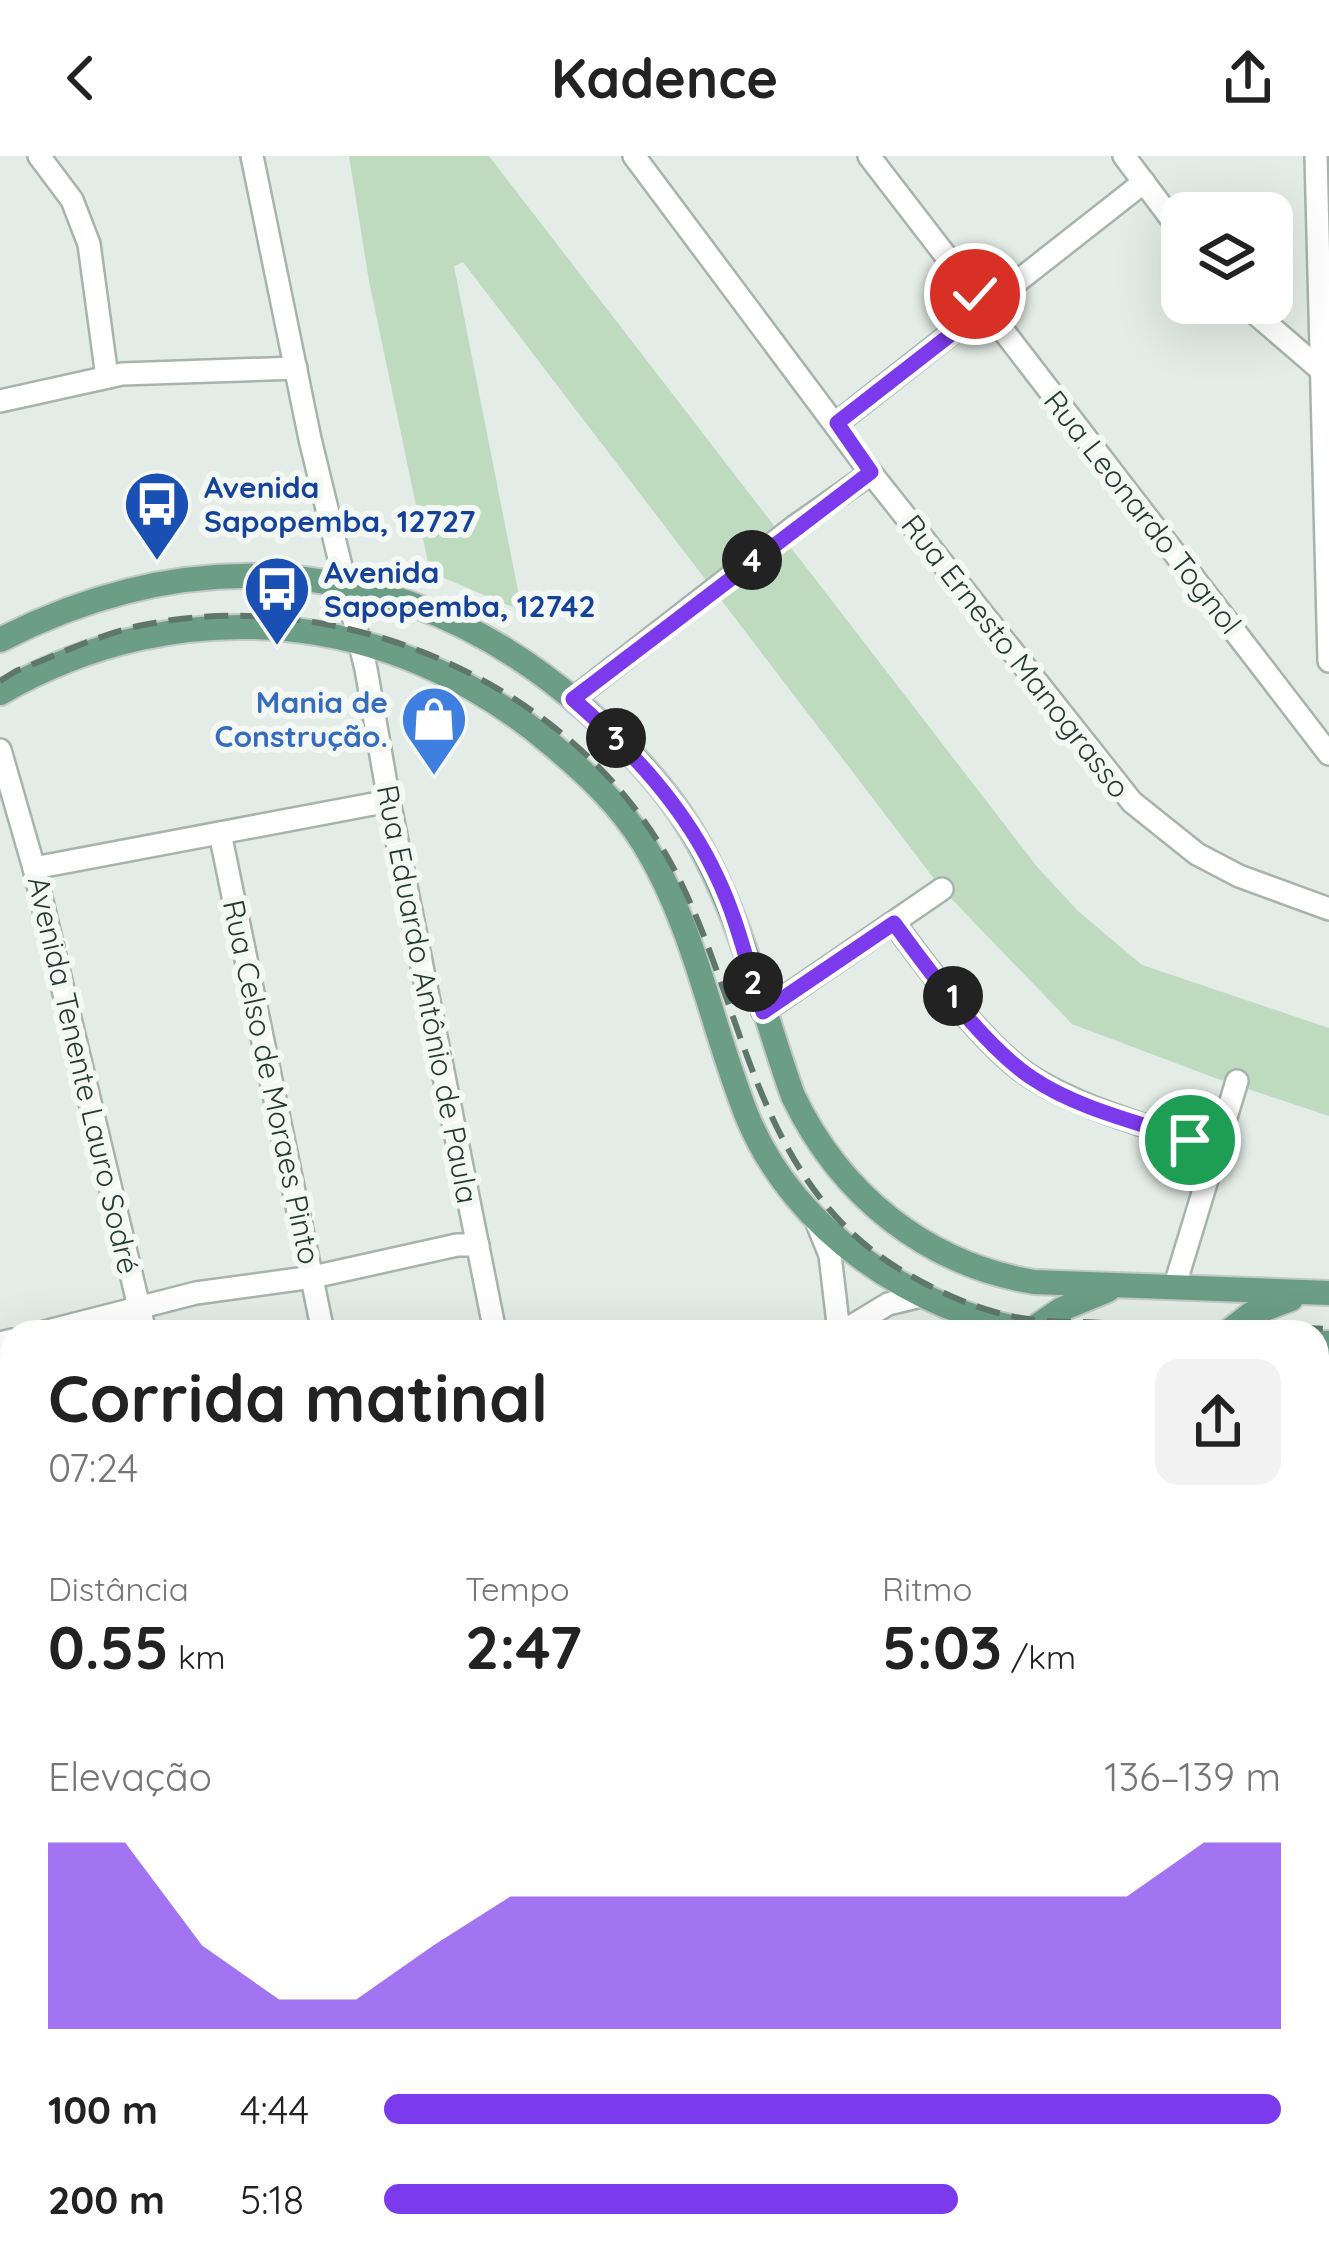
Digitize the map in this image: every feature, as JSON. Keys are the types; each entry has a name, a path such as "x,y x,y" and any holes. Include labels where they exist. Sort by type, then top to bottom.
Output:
{"main road":[{"path":"3,641 42,618 121,591 182,579 299,578 441,614 488,639 573,699 651,774 719,880 808,1126 861,1196 898,1229 991,1275 1019,1280 1329,1294"},
{"path":"0,693 92,650 139,636 244,626 327,633 359,642 448,675 486,695 522,719 617,806 665,882 748,1118 770,1160 842,1241 921,1296 985,1320"},
{"path":"1019,1280 1030,1305 1031,1320"},
{"path":"1050,1320 1084,1298 1133,1285"},
{"path":"1243,1320 1274,1302 1329,1294"}],"street":[{"path":"39,156 71,200 89,244 107,377"},
{"name":"Rua Eduardo Antônio de Paula","path":"252,156 359,642 493,1320"},
{"name":"Rua Ernesto Manograsso","path":"634,156 871,472 1132,802 1198,854 1239,876 1329,909"},
{"name":"Rua Leonardo Tognol","path":"868,156 1329,754"},
{"path":"1124,156 1161,205"},
{"path":"1316,156 1326,375 1329,661"},
{"path":"837,423 1144,182"},
{"path":"1267,324 1326,375"},
{"path":"0,401 107,377 195,369 296,368"},
{"path":"573,699 871,472"},
{"name":"Avenida Tenente Lauro Sodré","path":"0,750 34,868 142,1320"},
{"path":"34,868 389,801"},
{"name":"Rua Celso de Moraes Pinto","path":"220,833 321,1320"},
{"path":"763,1012 942,890"},
{"path":"894,923 1004,1055 1033,1079 1076,1100 1216,1151"},
{"path":"1174,1285 1237,1081"},
{"path":"812,1212 830,1255 839,1320"},
{"path":"92,1320 196,1294 478,1245"},
{"path":"861,1320 887,1304 921,1296"}],"green space":[{"path":"349,156 489,156 1038,868 1078,911 1142,965 1329,1028 1329,1116 1072,1024 942,889 463,262 454,266 522,611 430,572 369,281"}],"railway":[{"path":"0,681 127,629 222,616 303,621 382,638 457,667 527,708 590,758 642,818 683,887 762,1095 814,1190 850,1231 896,1267 972,1305 1031,1320"}],"place":[{"name":"Avenida Sapopemba, 12727","path":"157,563"},
{"name":"Avenida Sapopemba, 12742","path":"277,648"},
{"name":"Mania de Construção.","path":"434,778"}],"route":[{"path":"975,294 986,307 837,423 871,472 573,699 651,774 690,829 719,880 763,1012 894,923 1004,1055 1033,1079 1076,1100 1190,1140"}]}
